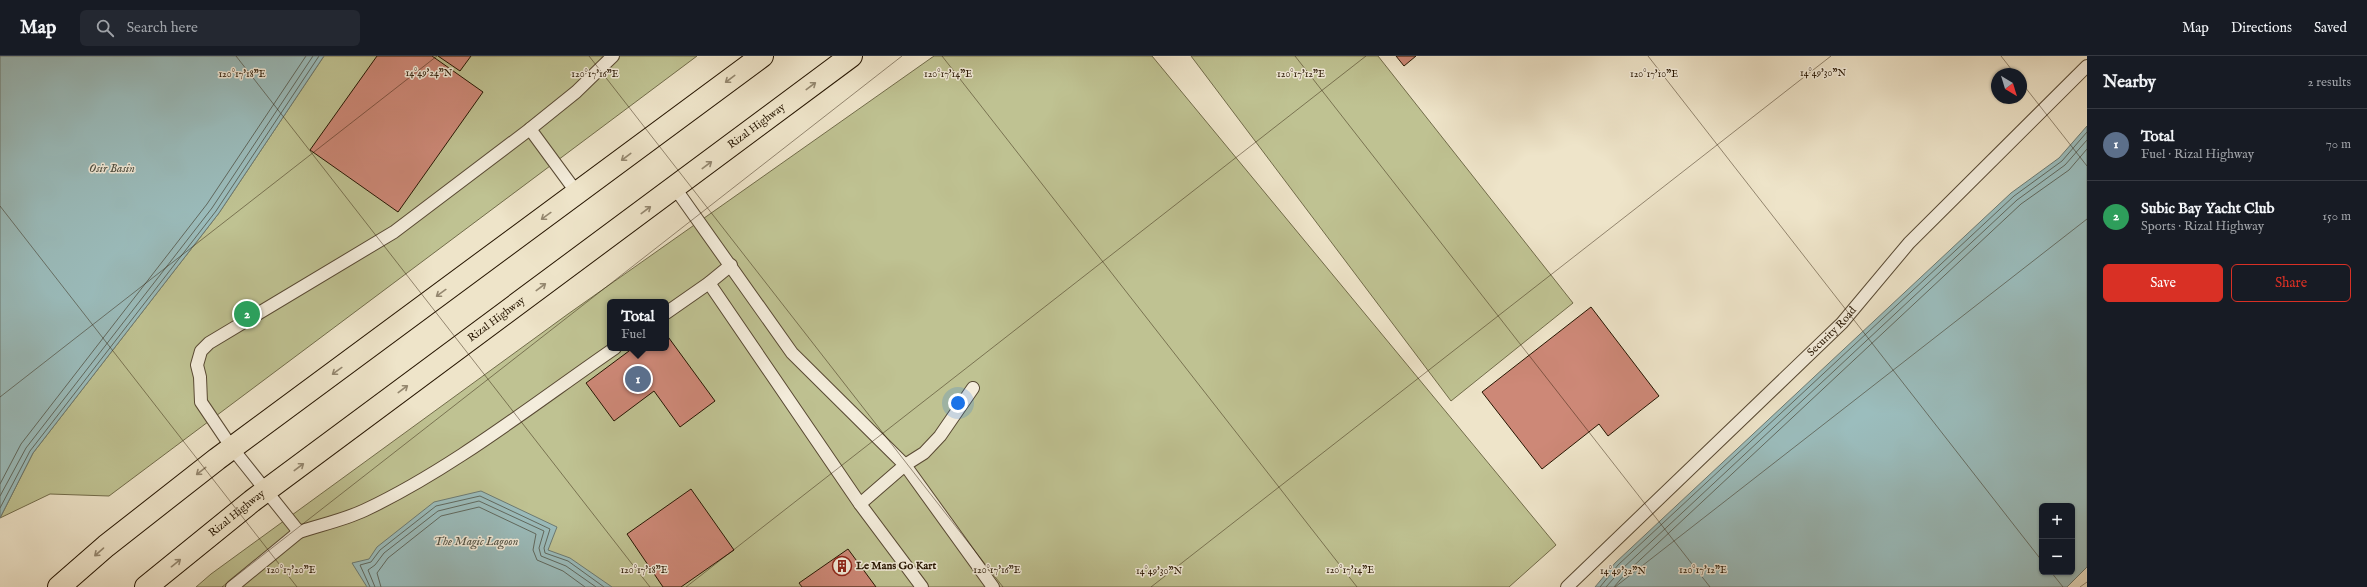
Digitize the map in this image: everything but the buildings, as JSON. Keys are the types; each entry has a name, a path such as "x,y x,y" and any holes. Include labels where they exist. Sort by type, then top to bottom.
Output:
{"main road":[{"path":"59,587 106,546 232,448 762,56"},
{"name":"Rizal Highway","path":"146,587 267,490 851,56"}],"lane":[{"path":"299,532 232,448 201,402 200,377 197,365 201,351 209,343 394,232 530,129 576,92 613,56"},
{"name":"Security Road","path":"1567,587 1842,323 1909,243 2087,66"},
{"path":"530,129 577,193"},
{"path":"675,188 792,353 905,465 993,587"},
{"path":"669,311 709,283 731,265"},
{"path":"709,283 860,504 922,587"},
{"path":"232,587 299,532 363,511 402,492 611,351"},
{"path":"860,504 905,465 924,454 940,436 973,388"}],"green space":[{"path":"324,56 697,56 109,496 50,494 0,518 33,453 219,213"},
{"path":"934,56 1152,56 1556,545 1509,587 196,587 211,574 568,314"},
{"path":"1191,56 1378,56 1573,303 1451,401"}],"water":[{"name":"Osir Basin","path":"0,56 324,56 219,213 33,453 0,518"},
{"path":"2087,126 2087,567 2067,587 1595,587 1615,563 2011,193 2059,158"},
{"name":"The Magic Lagoon","path":"481,491 557,527 548,550 570,558 612,587 367,587 352,563 369,559 377,547 434,502"}],"place":[{"name":"Subic Bay Yacht Club","path":"247,314"},
{"name":"Total","path":"638,379"},
{"name":"Le Mans Go Kart","path":"842,566"}]}
